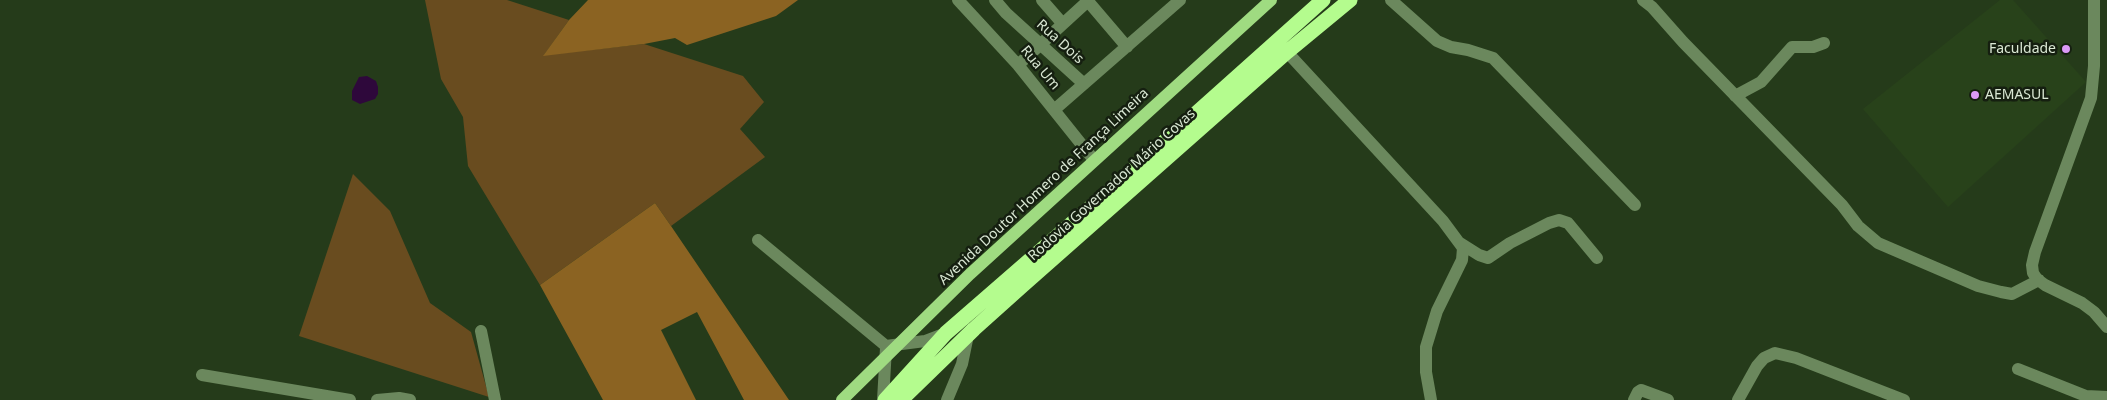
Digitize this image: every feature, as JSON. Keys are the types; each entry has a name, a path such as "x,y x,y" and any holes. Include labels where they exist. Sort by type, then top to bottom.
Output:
{"highway":[{"name":"Rodovia Governador Mário Covas","path":"884,400 946,333 1115,186 1323,0"},
{"name":"Rodovia Governador Mário Covas","path":"901,400 968,335 1286,52 1350,0"}],"main road":[{"name":"Avenida Doutor Homero de França Limeira","path":"842,400 890,350 970,274 1270,0"}],"street":[{"name":"Rua Um","path":"958,0 1018,65 1094,160"},
{"name":"Rua Dois","path":"995,0 1006,13 1084,84"},
{"path":"1042,0 1062,23"},
{"path":"1018,65 1088,0 1127,48"},
{"path":"1054,110 1127,48 1179,0"},
{"path":"1390,0 1437,41 1451,47 1468,50 1492,58 1634,205"},
{"path":"1643,0 1652,7 1735,96 1842,205 1858,226 1878,243 1978,286 2001,292 2012,294 2039,280"},
{"path":"2094,0 2094,66 2091,98 2035,252 2032,265 2033,272 2039,280 2082,303 2094,312 2107,327"},
{"path":"1735,96 1761,82 1792,47 1824,43"},
{"path":"1286,52 1443,221 1460,243 1463,251 1462,260 1437,311 1426,347 1426,372 1431,400"},
{"path":"1460,243 1479,255 1488,258 1510,242 1549,223 1560,220 1568,223 1597,258"},
{"path":"758,240 890,350"},
{"path":"481,331 495,400"},
{"path":"890,350 925,341 946,333"},
{"path":"952,398 968,335"},
{"path":"884,400 890,350"},
{"path":"1738,400 1757,366 1764,358 1775,353 1796,358 1904,400"},
{"path":"2018,369 2086,396 2107,397"},
{"path":"202,375 350,400"},
{"path":"1634,400 1641,390 1668,400"},
{"path":"377,400 399,398 410,400"}],"shaded area":[{"path":"425,0 507,0 569,20 544,55 644,44 743,76 764,102 740,129 765,157 671,226 655,203 540,285 468,166 463,117 441,79"},
{"path":"588,0 798,0 776,16 687,45 675,38 644,44 543,56 569,20"},
{"name":"AEMASUL","path":"2000,0 2013,0 2086,82 1948,207 1863,109"},
{"path":"367,76 376,81 378,94 375,99 360,104 352,100 352,91 359,77"},
{"path":"353,174 390,211 430,303 471,332 489,397 299,336"},
{"path":"655,203 789,400 744,400 697,312 661,330 696,400 603,400 540,285"}],"place":[{"name":"Faculdade","path":"2066,49"},
{"name":"AEMASUL","path":"1975,95"}]}
